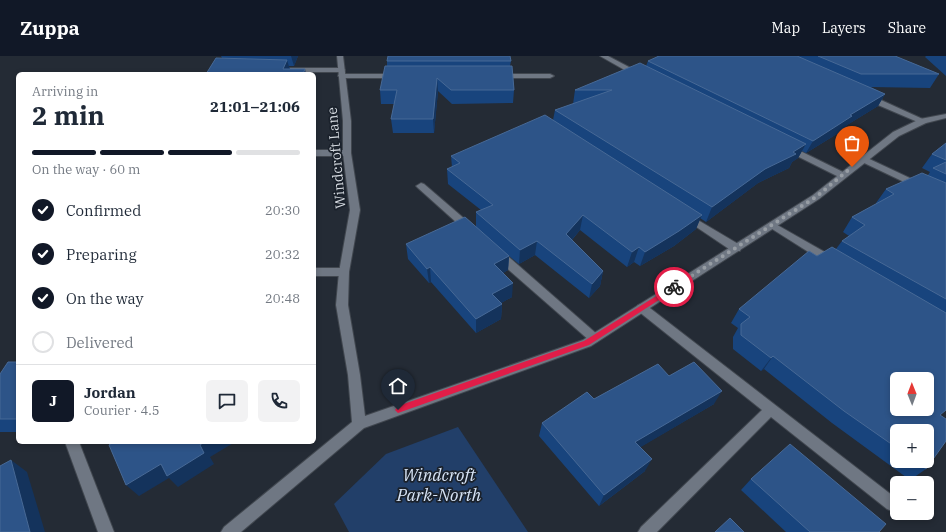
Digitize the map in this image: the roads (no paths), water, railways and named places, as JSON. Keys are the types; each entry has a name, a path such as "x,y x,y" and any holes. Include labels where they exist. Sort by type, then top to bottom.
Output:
{"street":[{"name":"Windcroft Lane","path":"340,56 347,121 347,153 355,210 344,272 342,305 354,375 359,424"},
{"path":"603,56 646,77"},
{"path":"280,70 404,76"},
{"path":"489,76 550,76"},
{"path":"858,93 923,121"},
{"path":"229,532 359,424 587,343 816,197 896,134 923,121 946,116"},
{"path":"779,144 842,175"},
{"path":"316,153 347,153"},
{"path":"863,159 946,199"},
{"path":"420,186 480,238"},
{"path":"676,209 736,248"},
{"path":"772,225 846,269"},
{"path":"492,249 594,338"},
{"path":"316,272 344,272"},
{"path":"642,308 890,502"},
{"path":"646,532 772,410"},
{"path":"73,444 106,532"}],"park label":[{"name":"Windcroft Park-North","path":"439,485"}]}
